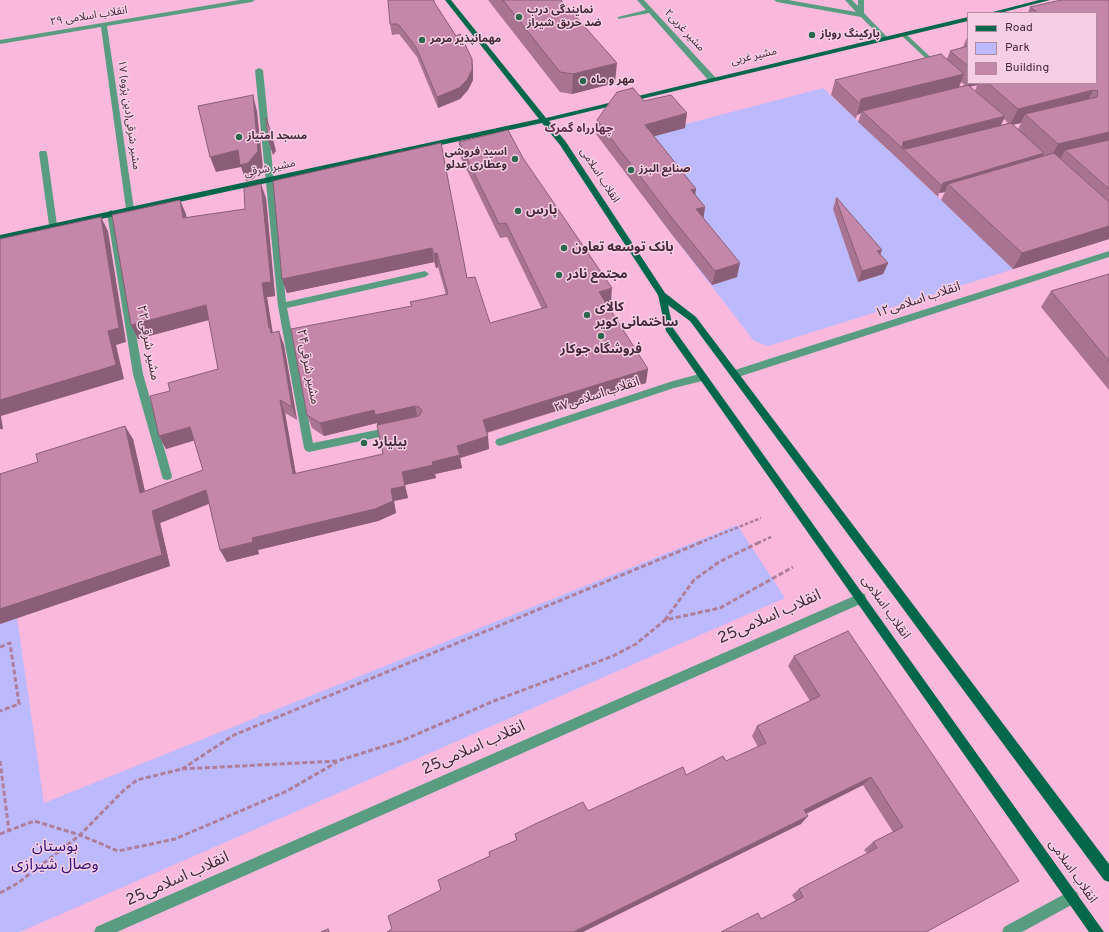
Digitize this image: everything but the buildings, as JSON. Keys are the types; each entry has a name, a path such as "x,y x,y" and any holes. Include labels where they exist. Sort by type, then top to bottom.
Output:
{"main road":[{"name":"انقلاب اسلامی","path":"448,0 563,144 662,295 693,319 1109,875"},
{"path":"996,12 1047,0"},
{"name":"مشیر غربی","path":"545,120 712,78 967,19"},
{"name":"مشیر شرقی","path":"0,238 53,225 270,180 545,120"},
{"name":"انقلاب اسلامی","path":"662,295 669,329 1097,932"}],"street":[{"name":"انقلاب اسلامی ۲۹","path":"0,42 252,0"},
{"name":"۲مشیر غربی","path":"640,0 712,78"},
{"path":"777,0 797,2 861,15"},
{"path":"822,0 826,9"},
{"path":"848,0 885,38"},
{"path":"861,0 861,15"},
{"path":"620,18 650,11"},
{"name":"۱۷ مشیر شرقی(دین پژوه)","path":"104,25 130,209"},
{"path":"902,34 943,71"},
{"name":"مشیر شرقی۲۴","path":"259,70 282,306 309,448 403,428"},
{"path":"43,153 53,225"},
{"name":"مشیر شرقی۲۲","path":"111,213 138,374 167,476"},
{"name":"انقلاب اسلامی۱۲","path":"735,374 1109,254"},
{"path":"282,306 425,274"},
{"name":"انقلاب اسلامی۲۷","path":"500,442 673,385 702,377"},
{"name":"25انقلاب اسلامی","path":"101,932 861,598"},
{"path":"1009,932 1072,897"}],"path":[{"path":"182,769 234,735 761,518"},
{"path":"0,834 34,821 80,835 118,851 175,839 287,791 337,761 401,741 494,700 613,656 636,644 665,620 694,580 719,562 773,536"},
{"path":"665,620 720,608 793,567"},
{"path":"0,647 10,643 19,704 0,711"},
{"path":"0,761 9,831"},
{"path":"0,893 18,883 80,835 123,790 137,780 182,769 337,761"}],"green space":[{"path":"823,88 1014,269 768,346 754,341 656,214 693,203 644,139 682,125"},
{"name":"بوستان وصال شیرازی","path":"737,525 785,598 20,932 0,932 0,624 17,618 44,803 258,717 259,715 265,714"}],"place":[{"name":"نمایندگی درب ضد حریق شیراز","path":"519,17"},
{"name":"پارکینگ روباز","path":"812,35"},
{"name":"مهمانپذیر مرمر","path":"422,40"},
{"name":"مهر و ماه","path":"583,81"},
{"name":"مسجد امتیاز","path":"239,137"},
{"name":"اسید فروشی وعطاری عدلو","path":"515,159"},
{"name":"صنایع البرز","path":"631,170"},
{"name":"پارس","path":"518,211"},
{"name":"بانک توسعه تعاون","path":"564,248"},
{"name":"مجتمع نادر","path":"559,275"},
{"name":"کالای ساختمانی کویر","path":"587,315"},
{"name":"فروشگاه جوکار","path":"601,336"},
{"name":"بیلیارد","path":"364,443"}],"district":[{"name":"چهارراه گمرک","path":"579,130"}]}
